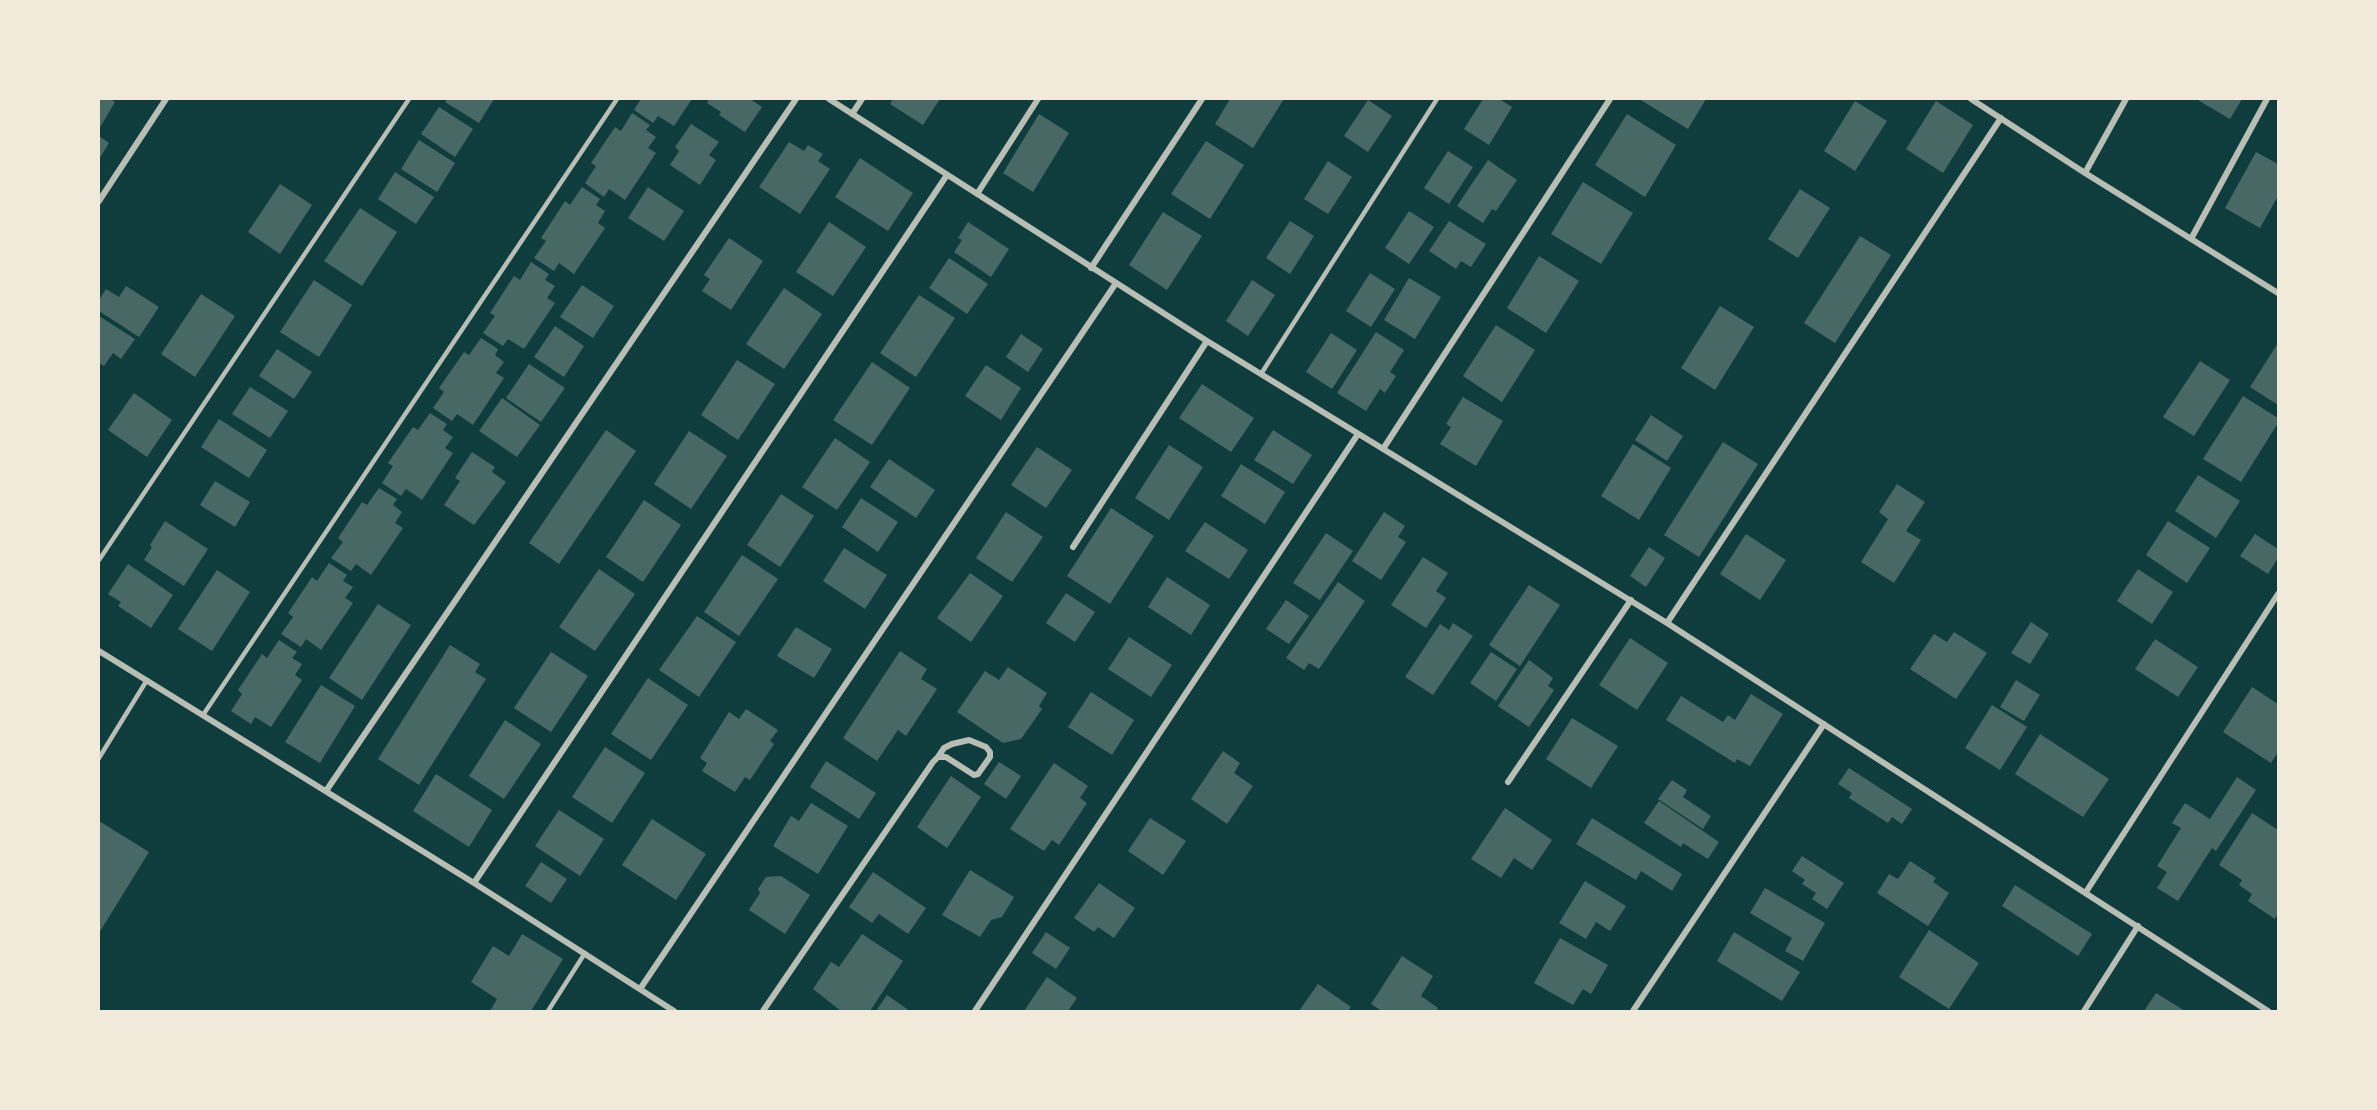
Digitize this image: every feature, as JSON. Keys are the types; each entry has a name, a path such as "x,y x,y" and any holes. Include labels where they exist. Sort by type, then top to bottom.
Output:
{"street":[{"path":"99,201 166,99"},
{"path":"326,791 796,99"},
{"path":"829,99 1207,341 1631,600 2268,1011"},
{"path":"852,114 862,99"},
{"path":"977,194 1038,99"},
{"path":"1091,268 1202,99"},
{"path":"1383,449 1610,99"},
{"path":"1971,99 2278,294"},
{"path":"2085,173 2126,99"},
{"path":"2191,239 2267,99"},
{"path":"1667,623 2001,118"},
{"path":"474,883 947,175"},
{"path":"640,989 1116,284"},
{"path":"1073,547 1207,341"},
{"path":"975,1011 1358,434"},
{"path":"2086,892 2278,594"},
{"path":"1508,782 1631,600"},
{"path":"99,651 474,883 674,1011"},
{"path":"1633,1011 1824,724"},
{"path":"763,1011 944,748 969,740 986,747 990,752 990,757 983,770 974,775 946,757 938,757"},
{"path":"2084,1011 2138,926"}],"lane":[{"path":"99,560 410,99"},
{"path":"202,715 617,99"},
{"path":"1261,374 1437,99"},
{"path":"99,758 147,680"},
{"path":"548,1011 585,953"}],"building":[{"path":"99,99 110,99 115,102 99,129"},
{"path":"447,99 494,99 479,123 445,102"},
{"path":"641,99 692,99 674,126 658,116 653,123 634,110"},
{"path":"709,99 750,99 762,107 745,132 719,115 721,112 707,103"},
{"path":"893,99 940,99 923,125 890,104"},
{"path":"1230,99 1284,99 1253,148 1215,124"},
{"path":"1483,99 1499,99 1512,107 1489,145 1464,129"},
{"path":"1639,99 1706,99 1688,129"},
{"path":"2196,99 2242,99 2230,119"},
{"path":"1368,100 1392,116 1368,152 1344,136"},
{"path":"1855,101 1887,121 1855,171 1824,151"},
{"path":"1936,101 1973,125 1943,173 1906,149"},
{"path":"439,107 473,129 455,157 421,134"},
{"path":"632,113 650,125 646,130 656,137 648,148 656,153 625,200 609,189 604,197 585,183 596,166 591,163 615,127 621,131"},
{"path":"1039,114 1069,133 1033,192 1003,173"},
{"path":"1627,114 1676,145 1645,197 1595,165"},
{"path":"691,124 719,142 709,155 716,160 700,185 670,165 679,151 675,147"},
{"path":"99,136 109,143 99,159"},
{"path":"419,140 455,163 437,192 401,169"},
{"path":"1206,141 1244,165 1210,219 1171,194"},
{"path":"789,142 804,151 808,145 823,154 818,161 830,169 800,214 759,187"},
{"path":"1448,151 1473,167 1449,204 1424,188"},
{"path":"2256,152 2278,164 2278,196 2260,228 2225,208"},
{"path":"860,158 913,193 888,231 835,197"},
{"path":"1488,160 1517,180 1496,211 1492,209 1483,223 1457,206"},
{"path":"1328,161 1352,177 1328,214 1304,199"},
{"path":"395,172 434,197 416,224 378,199"},
{"path":"1583,182 1633,213 1601,264 1551,234"},
{"path":"280,184 312,205 280,254 248,232"},
{"path":"582,187 600,199 596,205 605,211 598,223 605,228 574,274 559,263 554,271 534,258 546,241 541,238 565,201 570,205"},
{"path":"648,187 684,211 664,241 628,218"},
{"path":"1800,189 1830,208 1798,258 1768,239"},
{"path":"360,208 397,232 362,286 324,261"},
{"path":"1409,211 1434,227 1409,264 1385,248"},
{"path":"1163,212 1202,236 1167,290 1129,265"},
{"path":"1290,221 1314,236 1290,274 1266,258"},
{"path":"1449,221 1486,244 1471,267 1461,261 1456,269 1429,251"},
{"path":"829,222 866,247 833,296 796,272"},
{"path":"968,222 1009,249 991,277 954,252 962,240 958,238"},
{"path":"1860,236 1891,255 1835,343 1804,323"},
{"path":"729,238 763,261 731,310 702,291 710,279 704,275"},
{"path":"1539,256 1579,281 1546,333 1507,308"},
{"path":"949,258 988,284 967,314 929,288"},
{"path":"531,262 549,274 545,280 555,286 547,298 555,303 524,349 508,339 503,346 483,333 495,316 490,313 514,276 520,280"},
{"path":"1370,273 1395,289 1371,327 1346,311"},
{"path":"1409,278 1441,297 1415,339 1384,320"},
{"path":"314,280 352,305 319,357 280,332"},
{"path":"1252,280 1275,295 1248,336 1226,321"},
{"path":"582,285 614,306 593,338 560,317"},
{"path":"126,286 159,307 139,337 99,311 99,300 106,289 119,297"},
{"path":"784,288 822,314 784,369 746,344"},
{"path":"201,294 235,316 195,377 161,354"},
{"path":"919,295 955,318 916,377 880,353"},
{"path":"1720,306 1754,327 1715,390 1681,368"},
{"path":"99,316 135,339 121,359 113,353 104,366 99,363"},
{"path":"1496,325 1535,350 1502,402 1463,376"},
{"path":"555,326 584,346 564,377 534,357"},
{"path":"1376,332 1404,350 1390,372 1396,376 1385,393 1380,389 1366,411 1337,393"},
{"path":"1331,333 1357,350 1332,389 1306,372"},
{"path":"1021,334 1043,349 1028,372 1006,357"},
{"path":"481,338 498,349 495,355 504,362 496,373 504,378 473,425 457,414 452,421 433,408 444,392 439,388 464,352 469,355"},
{"path":"2278,343 2278,405 2250,387"},
{"path":"277,349 312,372 294,399 259,376"},
{"path":"737,360 775,384 738,440 701,415"},
{"path":"2200,361 2230,380 2194,436 2163,417"},
{"path":"872,362 910,388 872,445 833,420"},
{"path":"529,364 565,388 541,422 506,398"},
{"path":"986,365 1021,388 1001,420 965,396"},
{"path":"1202,384 1254,418 1231,452 1179,418"},
{"path":"250,387 288,411 270,438 232,414"},
{"path":"134,393 172,420 147,457 108,430"},
{"path":"2243,396 2278,418 2278,423 2241,482 2203,459"},
{"path":"1463,397 1503,421 1476,466 1440,444 1451,427 1446,424"},
{"path":"502,398 540,425 517,457 479,431"},
{"path":"430,413 447,424 443,430 453,437 445,448 453,453 422,500 406,489 401,496 382,483 393,466 388,463 413,427 418,430"},
{"path":"1651,415 1683,436 1667,461 1635,440"},
{"path":"219,419 267,450 249,478 201,447"},
{"path":"606,430 636,451 559,564 529,543"},
{"path":"1273,430 1312,455 1293,484 1254,460"},
{"path":"689,431 727,456 691,509 654,484"},
{"path":"835,438 870,462 837,510 802,487"},
{"path":"1723,442 1758,464 1699,557 1664,535"},
{"path":"1633,444 1671,468 1639,520 1601,496"},
{"path":"1169,445 1203,467 1169,520 1135,498"},
{"path":"1037,447 1072,470 1046,508 1011,485"},
{"path":"472,452 495,467 492,472 506,482 474,525 444,505 460,481 455,478"},
{"path":"889,459 935,490 916,518 870,487"},
{"path":"1241,464 1285,492 1265,524 1221,496"},
{"path":"2198,475 2240,501 2216,538 2175,511"},
{"path":"215,481 250,502 235,527 200,505"},
{"path":"1897,484 1925,502 1906,531 1921,540 1894,583 1861,562 1888,519 1879,512"},
{"path":"379,488 397,499 393,505 402,512 395,523 403,528 371,575 356,564 351,571 331,558 343,542 338,538 362,502 367,505"},
{"path":"781,494 814,516 780,567 747,545"},
{"path":"861,498 898,522 878,552 842,527"},
{"path":"644,500 681,525 643,582 606,557"},
{"path":"1111,508 1154,536 1110,604 1067,576"},
{"path":"1006,512 1043,537 1012,582 976,558"},
{"path":"1384,512 1405,526 1398,537 1406,542 1381,580 1352,561"},
{"path":"165,521 208,549 184,586 144,560 152,547 150,545"},
{"path":"2168,521 2210,548 2187,583 2146,555"},
{"path":"1205,522 1248,550 1229,579 1185,551"},
{"path":"1326,533 1353,551 1320,600 1293,583"},
{"path":"1746,534 1786,560 1760,600 1720,574"},
{"path":"2255,534 2278,549 2278,558 2268,574 2240,556"},
{"path":"1649,547 1665,558 1646,587 1630,576"},
{"path":"844,548 887,575 865,609 823,581"},
{"path":"742,555 778,579 739,636 704,612"},
{"path":"1423,557 1448,573 1436,591 1446,598 1426,628 1391,605"},
{"path":"329,563 347,575 343,581 353,587 345,598 353,603 321,650 306,639 301,647 281,634 293,617 288,613 312,577 317,581"},
{"path":"128,564 173,595 151,628 118,606 121,602 108,594"},
{"path":"599,569 635,594 595,651 559,627"},
{"path":"2138,569 2173,592 2152,624 2117,601"},
{"path":"217,570 250,592 212,651 178,629"},
{"path":"970,573 1003,596 971,642 937,618"},
{"path":"1167,577 1210,605 1191,635 1148,607"},
{"path":"1338,582 1365,601 1319,669 1309,663 1304,670 1286,658"},
{"path":"1529,585 1560,605 1520,666 1489,645"},
{"path":"1066,593 1095,612 1075,642 1046,623"},
{"path":"1286,600 1309,616 1289,644 1266,629"},
{"path":"378,604 411,625 362,700 329,678"},
{"path":"697,616 736,642 699,697 659,670"},
{"path":"2031,622 2049,634 2030,664 2011,653"},
{"path":"1453,623 1473,636 1433,695 1405,677 1440,624 1449,630"},
{"path":"796,627 832,649 814,678 777,656"},
{"path":"1954,632 1987,653 1956,699 1910,669 1934,634 1947,642"},
{"path":"1129,637 1172,665 1151,697 1108,669"},
{"path":"1630,638 1668,663 1637,710 1599,685"},
{"path":"2155,639 2198,667 2178,697 2135,669"},
{"path":"279,640 297,652 292,658 302,664 295,675 302,680 271,727 255,717 251,724 231,711 242,694 238,690 262,654 267,658"},
{"path":"450,645 480,664 475,672 486,679 419,785 378,759"},
{"path":"900,651 927,669 921,679 937,689 906,736 898,730 877,761 843,738"},
{"path":"551,652 588,676 551,732 514,708"},
{"path":"1491,652 1517,669 1496,701 1470,683"},
{"path":"1529,660 1553,678 1548,686 1554,690 1529,727 1498,706"},
{"path":"1008,667 1047,693 1039,706 1042,709 1021,739 1003,743 957,712 985,671 999,680"},
{"path":"648,678 688,705 651,760 611,734"},
{"path":"2016,680 2040,695 2024,721 2000,707"},
{"path":"321,685 355,706 320,763 285,742"},
{"path":"2252,687 2278,704 2278,752 2271,763 2223,732"},
{"path":"1091,692 1134,720 1112,755 1068,727"},
{"path":"1751,694 1783,714 1750,766 1737,759 1735,763 1666,720 1681,696 1723,722 1728,715 1735,720"},
{"path":"1992,705 2027,727 2000,770 1965,748"},
{"path":"746,709 778,730 770,741 774,744 750,780 745,777 735,792 702,771 707,763 700,758 729,712 739,719"},
{"path":"1572,718 1618,746 1591,788 1546,759"},
{"path":"505,720 541,744 504,799 469,776"},
{"path":"2040,734 2109,779 2083,817 2015,774"},
{"path":"605,747 645,773 612,823 572,797"},
{"path":"1223,751 1240,763 1234,773 1253,786 1227,824 1191,799"},
{"path":"826,761 876,793 859,819 810,787"},
{"path":"999,762 1021,776 1006,799 984,784"},
{"path":"1054,763 1088,786 1080,798 1087,803 1059,845 1052,840 1044,851 1010,829"},
{"path":"1849,768 1912,809 1902,824 1892,817 1888,823 1849,798 1852,793 1838,784"},
{"path":"436,774 492,810 469,847 413,811"},
{"path":"951,776 981,797 947,848 917,827"},
{"path":"2237,777 2256,790 2216,851 2212,848 2178,901 2157,888 2167,872 2157,866 2181,828 2172,823 2185,803 2210,819"},
{"path":"1672,780 1687,790 1683,797 1711,816 1703,829 1658,799"},
{"path":"1659,801 1719,842 1708,859 1683,843 1681,847 1644,823"},
{"path":"811,803 848,826 818,874 773,846 791,816 799,821"},
{"path":"1505,808 1552,840 1532,870 1514,858 1501,878 1471,859"},
{"path":"559,810 604,839 580,876 535,846"},
{"path":"2252,813 2278,830 2278,913 2275,919 2248,901 2252,894 2239,885 2242,880 2219,865"},
{"path":"1150,818 1186,841 1163,875 1128,851"},
{"path":"1592,818 1682,874 1672,891 1641,871 1636,880 1576,844"},
{"path":"652,819 706,854 676,900 622,865"},
{"path":"99,821 149,852 99,933"},
{"path":"1802,856 1844,883 1827,909 1812,899 1816,893 1802,884 1805,880 1792,871"},
{"path":"1910,861 1936,878 1933,882 1949,893 1928,926 1877,893 1889,874 1898,879"},
{"path":"541,862 567,879 551,903 525,886"},
{"path":"970,870 1014,897 1002,917 991,920 980,937 942,915"},
{"path":"873,872 926,908 908,934 879,914 872,923 849,907"},
{"path":"781,876 810,895 785,934 749,910 760,893 758,889 766,877"},
{"path":"1585,881 1626,906 1610,931 1596,922 1586,939 1559,923"},
{"path":"1099,883 1135,908 1114,938 1098,927 1094,932 1074,918"},
{"path":"2015,885 2092,934 2078,956 2002,906"},
{"path":"1765,888 1825,923 1803,961 1785,951 1792,938 1750,913"},
{"path":"1929,930 1979,963 1949,1009 1899,977"},
{"path":"1046,932 1070,948 1056,969 1032,953"},
{"path":"1734,932 1800,972 1782,1001 1717,961"},
{"path":"522,934 563,959 531,1011 490,1011 497,999 471,982 493,946 509,956"},
{"path":"862,934 903,961 870,1011 841,1011 813,989 831,962 839,967"},
{"path":"1560,938 1608,965 1591,994 1583,989 1573,1005 1534,983"},
{"path":"1402,956 1433,976 1421,996 1438,1008 1436,1011 1382,1011 1371,1004"},
{"path":"1047,977 1077,998 1068,1011 1024,1011"},
{"path":"1318,984 1351,1007 1348,1011 1299,1011"},
{"path":"2156,993 2185,1011 2144,1011"},
{"path":"887,995 910,1011 876,1011"}]}
